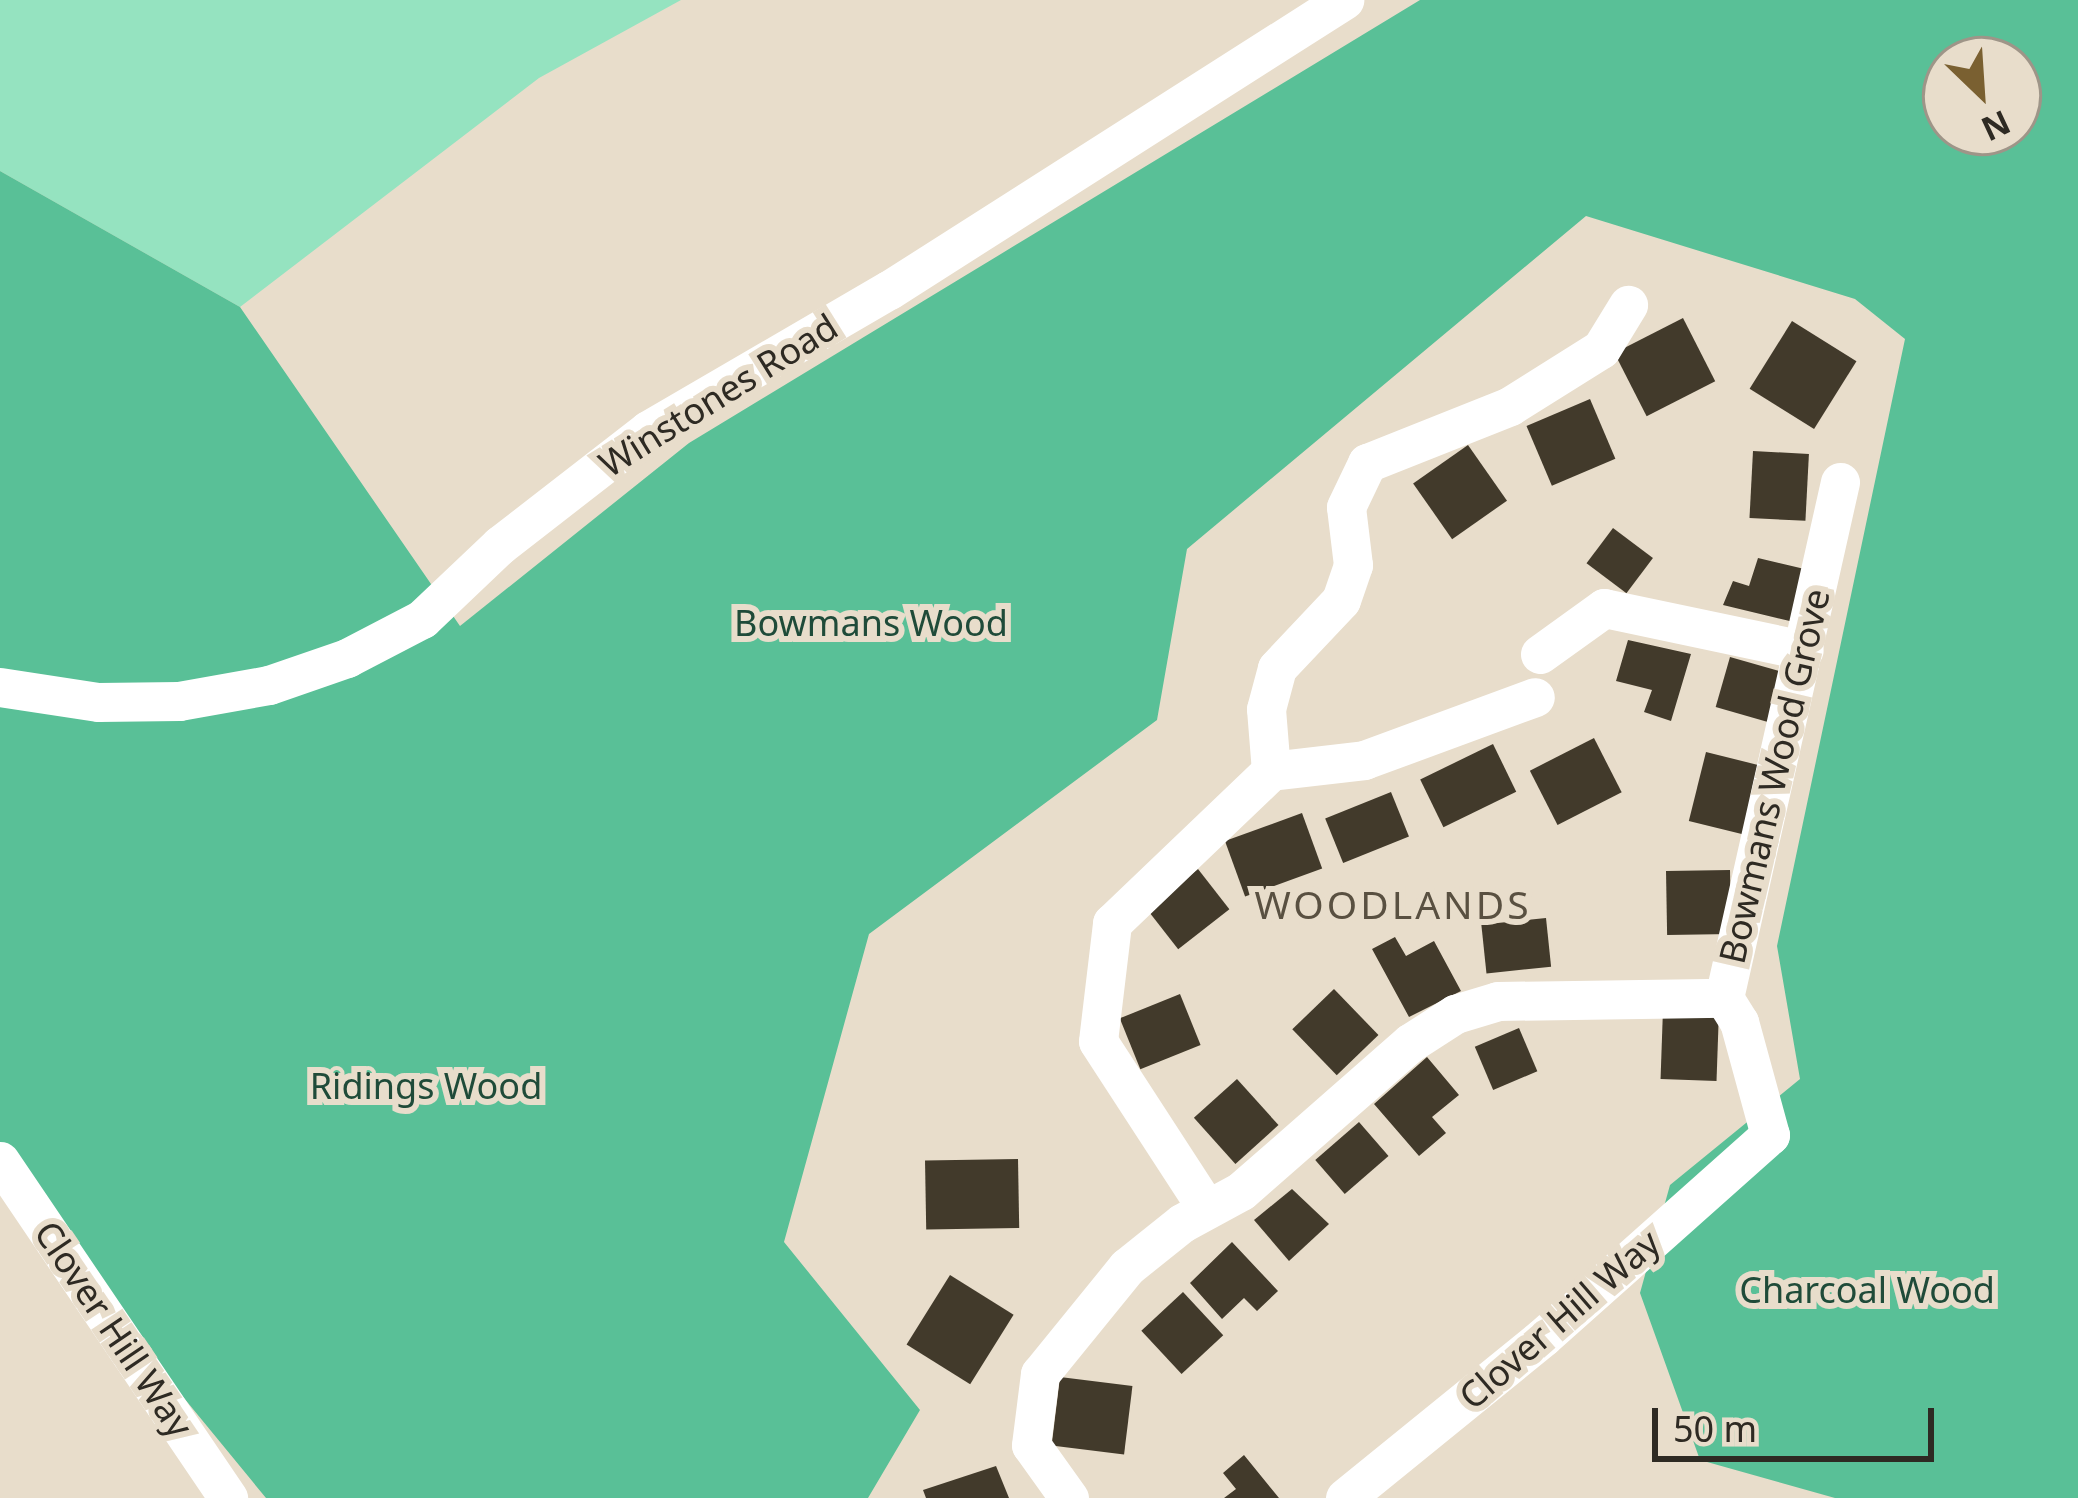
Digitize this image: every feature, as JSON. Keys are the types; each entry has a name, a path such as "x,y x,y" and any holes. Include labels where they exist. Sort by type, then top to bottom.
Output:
{"street":[{"name":"Winstones Road","path":"0,688 98,702 178,701 269,685 347,658 422,619 500,545 648,430 889,290 1344,0"},
{"path":"1271,771 1266,709 1277,668 1341,600 1353,565 1346,507 1367,463 1510,406 1601,349 1628,305"},
{"name":"Bowmans Wood Grove","path":"1770,1135 1739,1022 1724,998 1840,482"},
{"path":"1540,654 1604,608 1804,650"},
{"path":"1207,1209 1097,1041 1100,978 1112,923 1271,771 1364,760 1535,697"},
{"path":"1069,1498 1031,1445 1040,1374 1127,1267 1207,1209 1241,1191 1455,1014 1551,996 1724,998"},
{"name":"Clover Hill Way","path":"1345,1498 1544,1337 1770,1135"},
{"name":"Clover Hill Way","path":"0,1161 228,1498"}],"green space":[{"path":"0,0 681,0 539,78 240,307 0,171"},
{"path":"1420,0 2078,0 2078,1498 1835,1498 1700,1460 1640,1293 1670,1185 1800,1079 1777,946 1905,339 1855,299 1586,216 1187,549 1157,720 869,934 784,1242 920,1410 868,1498 266,1498 0,1174 0,171 240,307 460,626 689,443"}],"building":[{"path":"1683,318 1715,381 1647,416 1614,353"},
{"path":"1792,321 1856,361 1814,429 1750,389"},
{"path":"1590,399 1615,459 1552,486 1526,426"},
{"path":"1468,445 1507,501 1452,539 1413,483"},
{"path":"1753,451 1809,454 1805,521 1749,518"},
{"path":"1613,528 1653,558 1626,593 1587,563"},
{"path":"1758,558 1813,571 1794,622 1723,605 1733,581 1749,586"},
{"path":"1628,640 1691,654 1671,721 1644,712 1652,690 1616,681"},
{"path":"1730,657 1793,675 1779,725 1716,707"},
{"path":"1594,738 1622,792 1558,825 1530,771"},
{"path":"1493,744 1516,792 1443,827 1420,780"},
{"path":"1706,752 1770,768 1753,837 1689,821"},
{"path":"1391,792 1409,837 1343,863 1325,819"},
{"path":"1302,813 1322,868 1245,896 1225,841"},
{"path":"1198,869 1229,909 1178,949 1147,909"},
{"path":"1730,870 1731,934 1667,935 1666,871"},
{"path":"1546,918 1551,967 1486,974 1481,925"},
{"path":"1395,937 1406,956 1434,941 1461,991 1409,1017 1372,949"},
{"path":"1334,989 1378,1035 1337,1075 1292,1029"},
{"path":"1180,994 1201,1045 1140,1069 1120,1018"},
{"path":"1663,1009 1719,1011 1717,1081 1661,1079"},
{"path":"1519,1028 1537,1071 1493,1090 1475,1047"},
{"path":"1427,1057 1459,1095 1432,1117 1446,1133 1419,1156 1374,1104"},
{"path":"1237,1079 1278,1125 1235,1164 1194,1118"},
{"path":"1359,1122 1389,1156 1345,1194 1315,1160"},
{"path":"1018,1159 1019,1228 926,1230 925,1161"},
{"path":"1292,1189 1329,1224 1289,1261 1254,1220"},
{"path":"1232,1242 1278,1291 1257,1311 1244,1298 1222,1319 1190,1283"},
{"path":"950,1275 1014,1315 970,1384 907,1345"},
{"path":"1183,1292 1223,1335 1182,1374 1141,1331"},
{"path":"1060,1377 1132,1386 1124,1454 1052,1445"},
{"path":"1244,1455 1279,1498 1224,1498 1236,1489 1223,1473"},
{"path":"996,1466 1009,1498 926,1498 923,1490"}],"district":[{"name":"WOODLANDS","path":"1393,904"}],"park label":[{"name":"Bowmans Wood","path":"871,623"},
{"name":"Ridings Wood","path":"426,1086"},
{"name":"Charcoal Wood","path":"1867,1290"}]}
